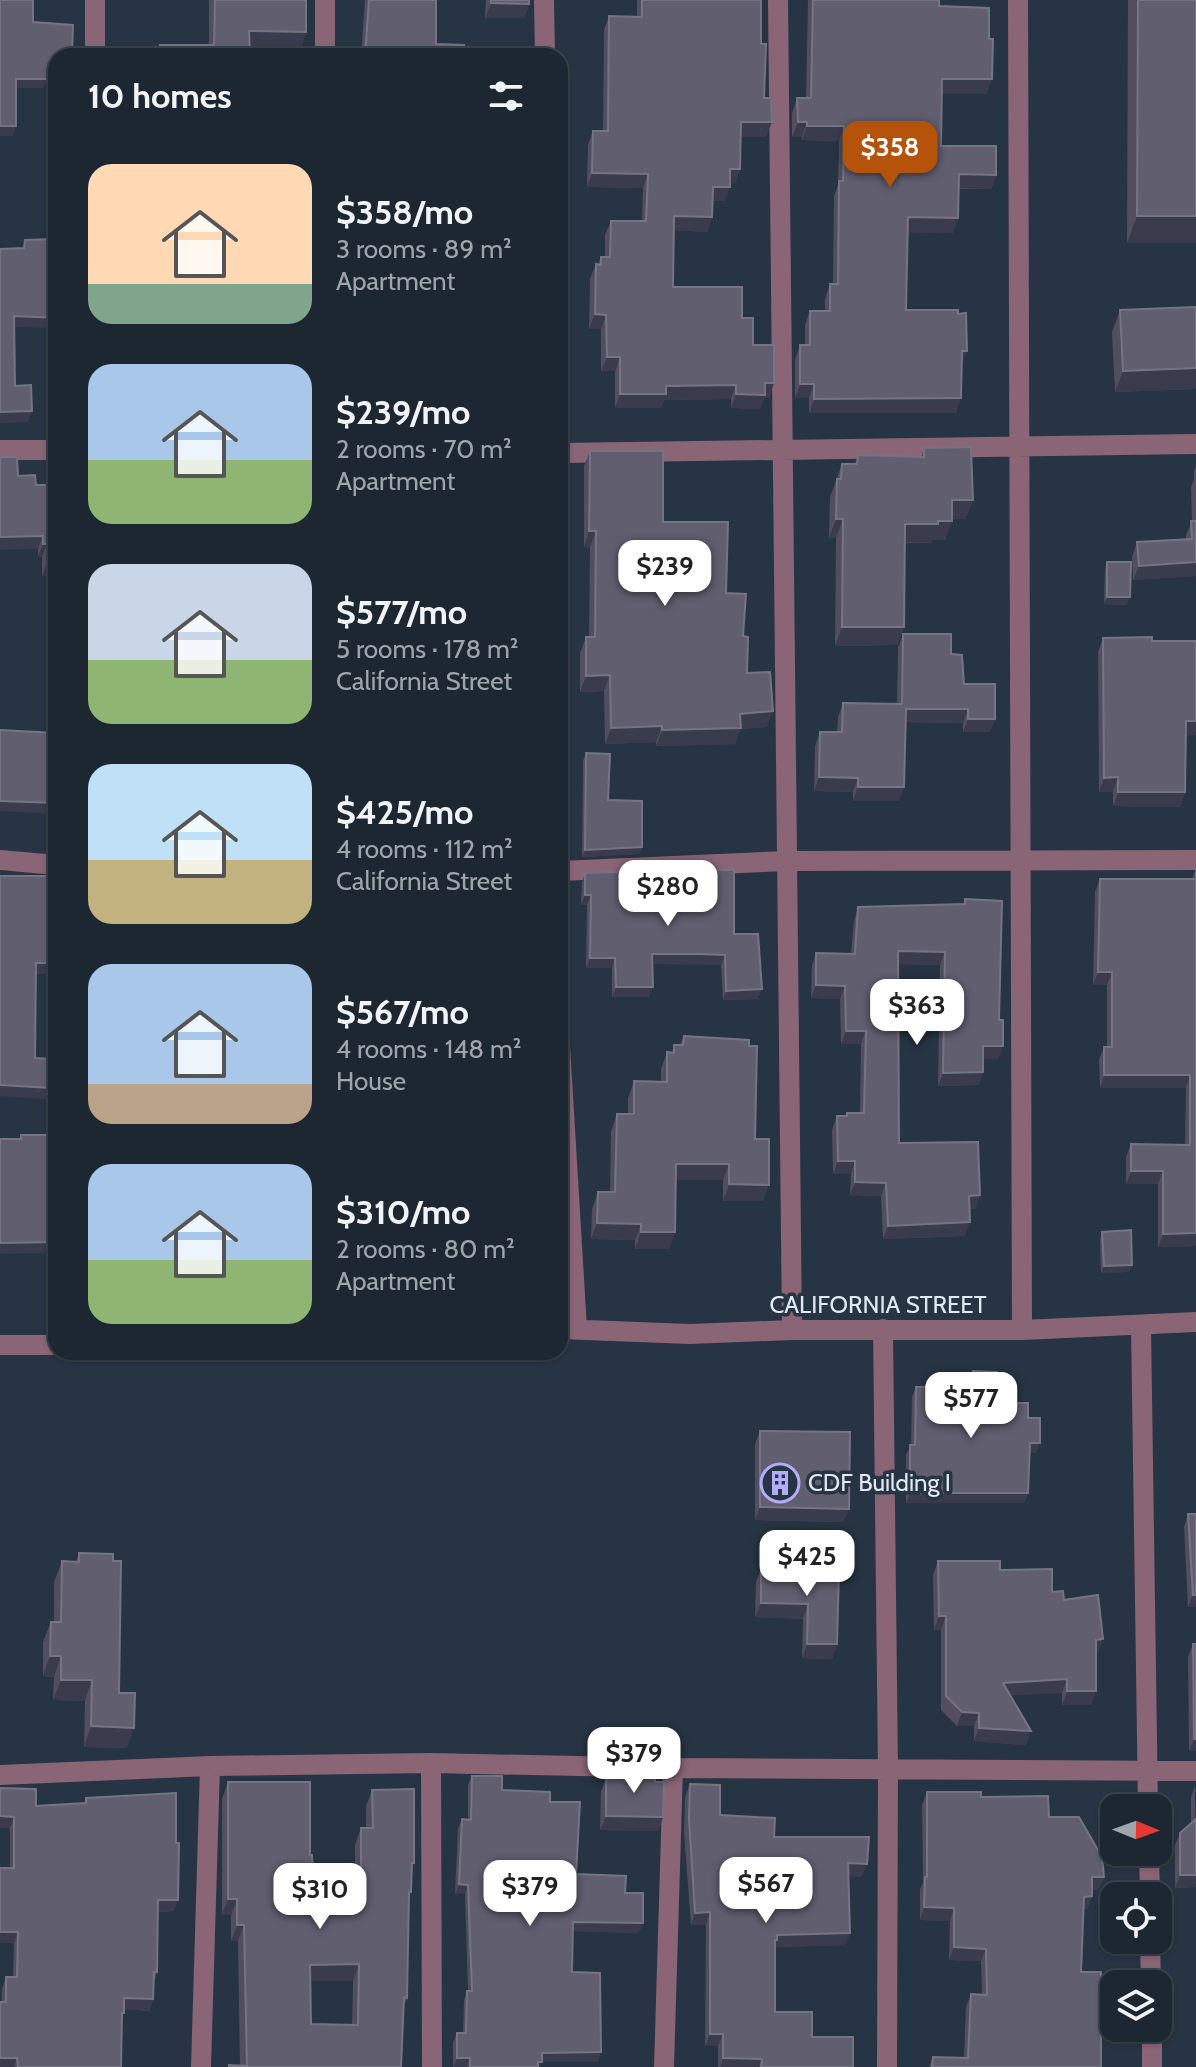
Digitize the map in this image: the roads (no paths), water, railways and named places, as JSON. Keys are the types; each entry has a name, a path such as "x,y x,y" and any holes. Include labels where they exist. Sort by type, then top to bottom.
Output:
{"street":[{"path":"95,0 95,48"},
{"path":"325,0 325,48"},
{"path":"544,0 545,48"},
{"path":"778,0 792,1330"},
{"path":"1018,0 1022,1330"},
{"path":"568,453 1196,444"},
{"path":"0,450 48,450"},
{"path":"568,871 787,861 1020,858 1196,860"},
{"path":"0,860 48,864"},
{"path":"568,1298 569,1329"},
{"name":"CALIFORNIA STREET","path":"569,1329 690,1334 792,1330 1022,1330 1196,1322"},
{"path":"1141,1325 1148,1794"},
{"path":"883,1329 888,1770 887,2067"},
{"path":"0,1345 48,1345"},
{"path":"0,1775 210,1766 431,1763 673,1768 1196,1771"},
{"path":"431,1763 432,2067"},
{"path":"201,2067 210,1766"},
{"path":"664,2067 673,1768"},
{"path":"1152,2042 1152,2067"}],"place":[{"name":"CDF Building I","path":"780,1483"}]}
